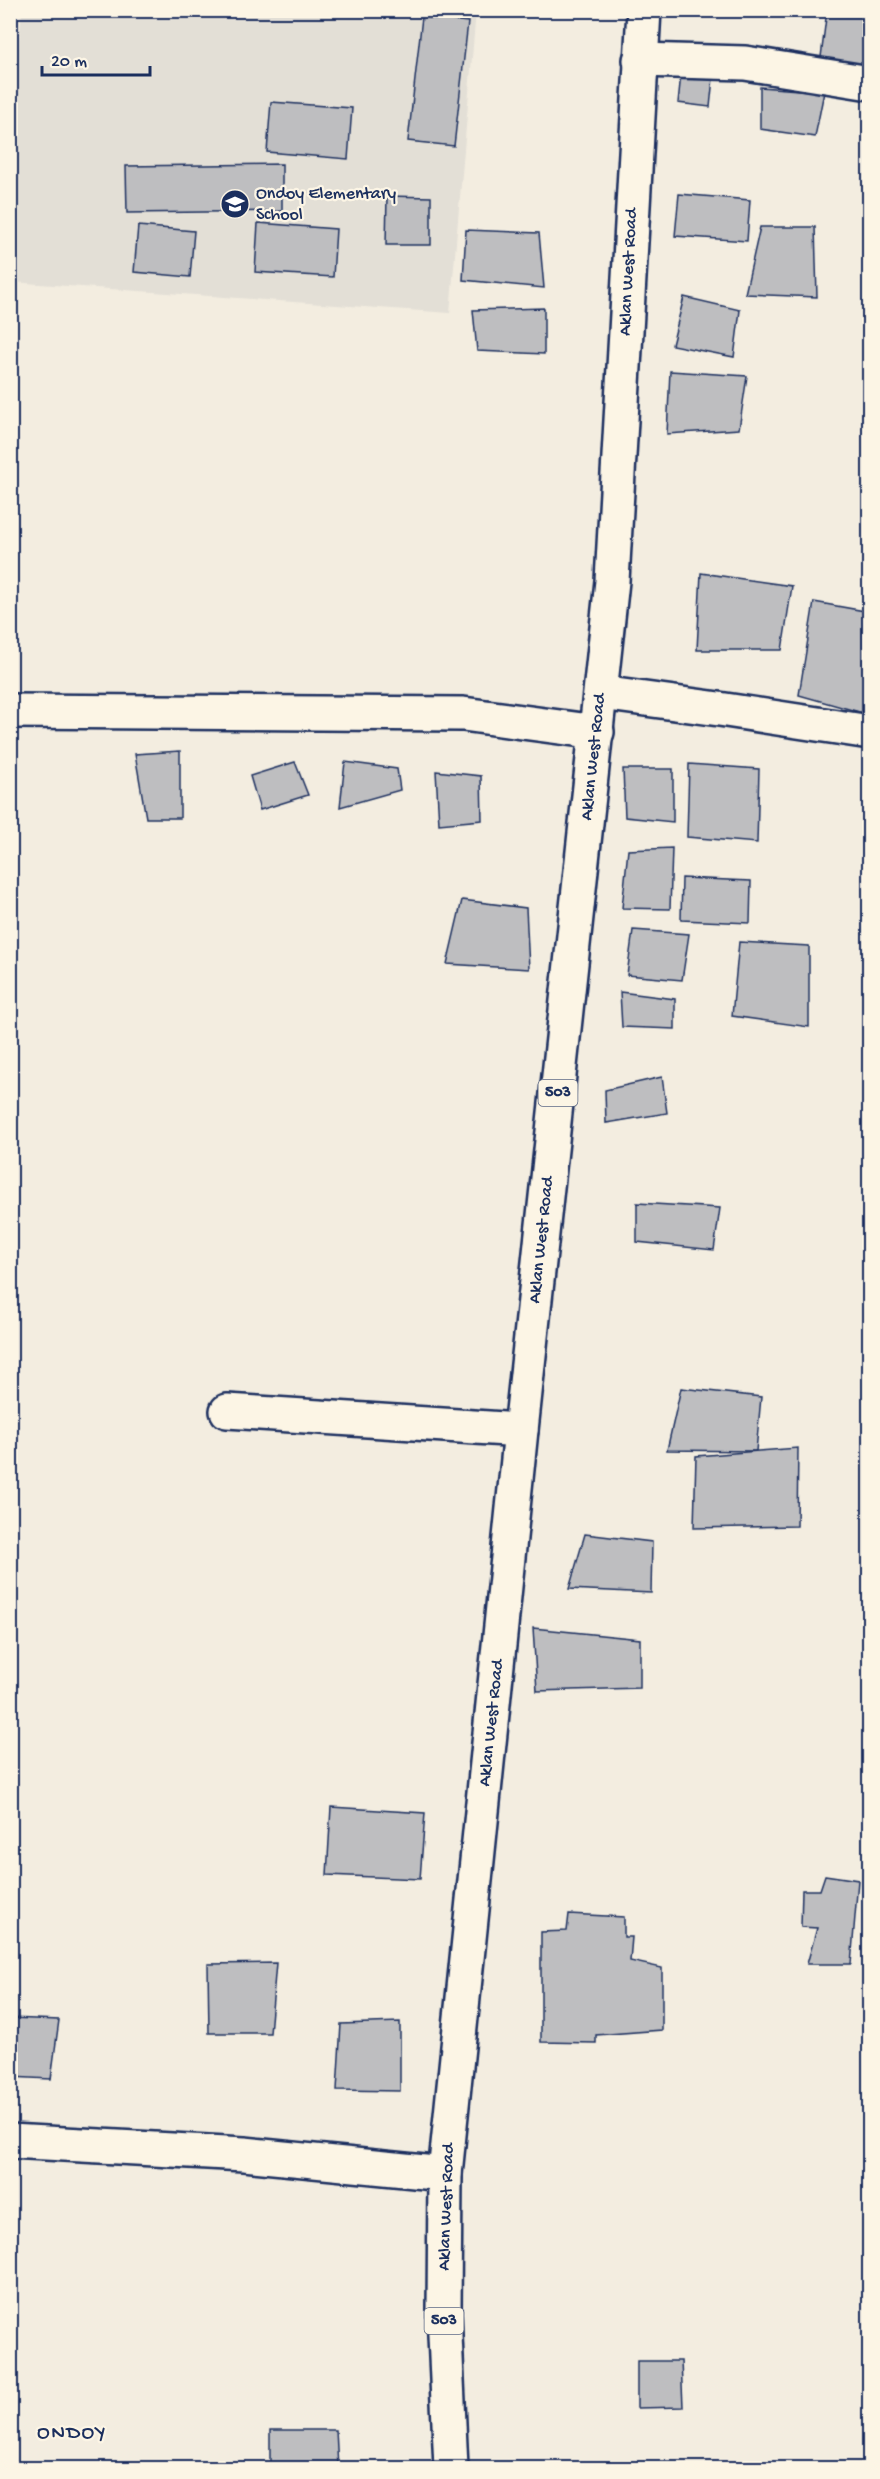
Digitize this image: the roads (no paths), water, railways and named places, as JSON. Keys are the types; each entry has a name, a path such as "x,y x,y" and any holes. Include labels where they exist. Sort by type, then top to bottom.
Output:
{"main road":[{"name":"Aklan West Road","path":"451,2469 444,2313 445,2174 521,1430 612,581 644,10"},
{"path":"640,60 745,63 870,83"},
{"path":"601,693 870,732"},
{"path":"10,711 463,714 597,732"},
{"path":"227,1411 521,1430"},
{"path":"10,2141 244,2154 445,2174"}],"place":[{"name":"Ondoy Elementary School","path":"235,204"}],"district":[{"name":"ONDOY","path":"72,2434"}]}
